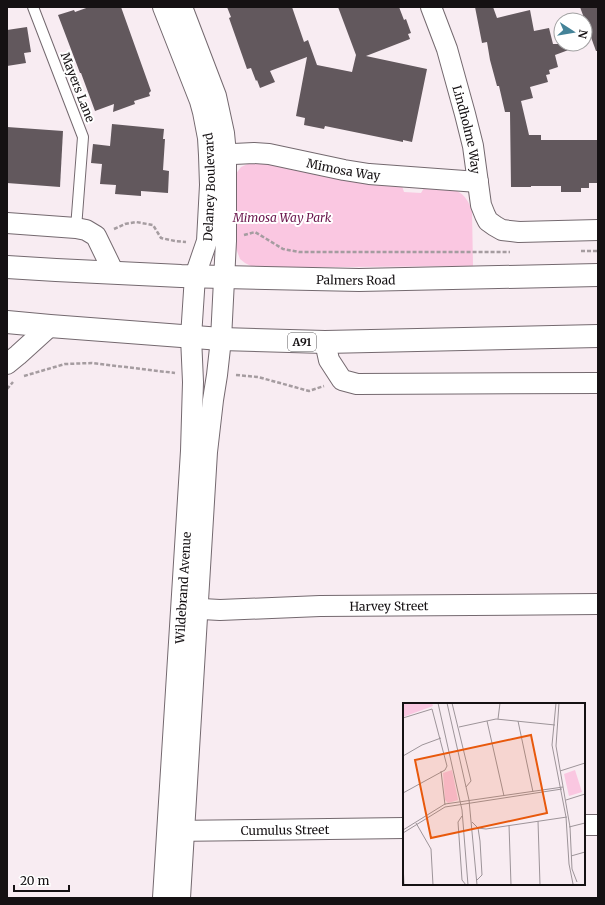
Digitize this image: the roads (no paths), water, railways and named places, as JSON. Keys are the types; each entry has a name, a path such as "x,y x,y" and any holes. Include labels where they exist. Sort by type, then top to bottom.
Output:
{"highway":[{"name":"Palmers Road","path":"7,266 224,278 359,280 598,275"},
{"name":"A91","path":"7,322 221,339 325,342 598,336"}],"street":[{"name":"Delaney Boulevard","path":"164,7 200,102 208,138 218,154"},
{"name":"Delaney Boulevard","path":"182,7 216,96 224,133 218,154 216,241 224,278"},
{"name":"Lindholme Way","path":"431,7 447,49 465,114 473,146 481,205 484,215 488,221 502,230 519,232 598,230"},
{"name":"Mimosa Way","path":"218,154 268,154 369,174 478,182"},
{"path":"7,223 86,230 96,236 114,273"},
{"name":"Delaney Boulevard","path":"195,276 216,241"},
{"name":"Wildebrand Avenue","path":"163,898 175,831 199,452 191,337 195,276"},
{"name":"Wildebrand Avenue","path":"199,452 217,375 221,339 224,278"},
{"path":"11,372 18,355 50,326"},
{"path":"325,342 329,360 342,380 357,384 598,383"},
{"name":"Harvey Street","path":"189,608 220,610 320,606 598,604"},
{"path":"585,825 598,825"},
{"name":"Cumulus Street","path":"175,831 403,828"},
{"name":"Wildebrand Avenue","path":"175,831 180,898"}],"lane":[{"name":"Mayers Lane","path":"33,7 83,137 76,228"}],"park label":[{"name":"Mimosa Way Park","path":"282,217"}]}
